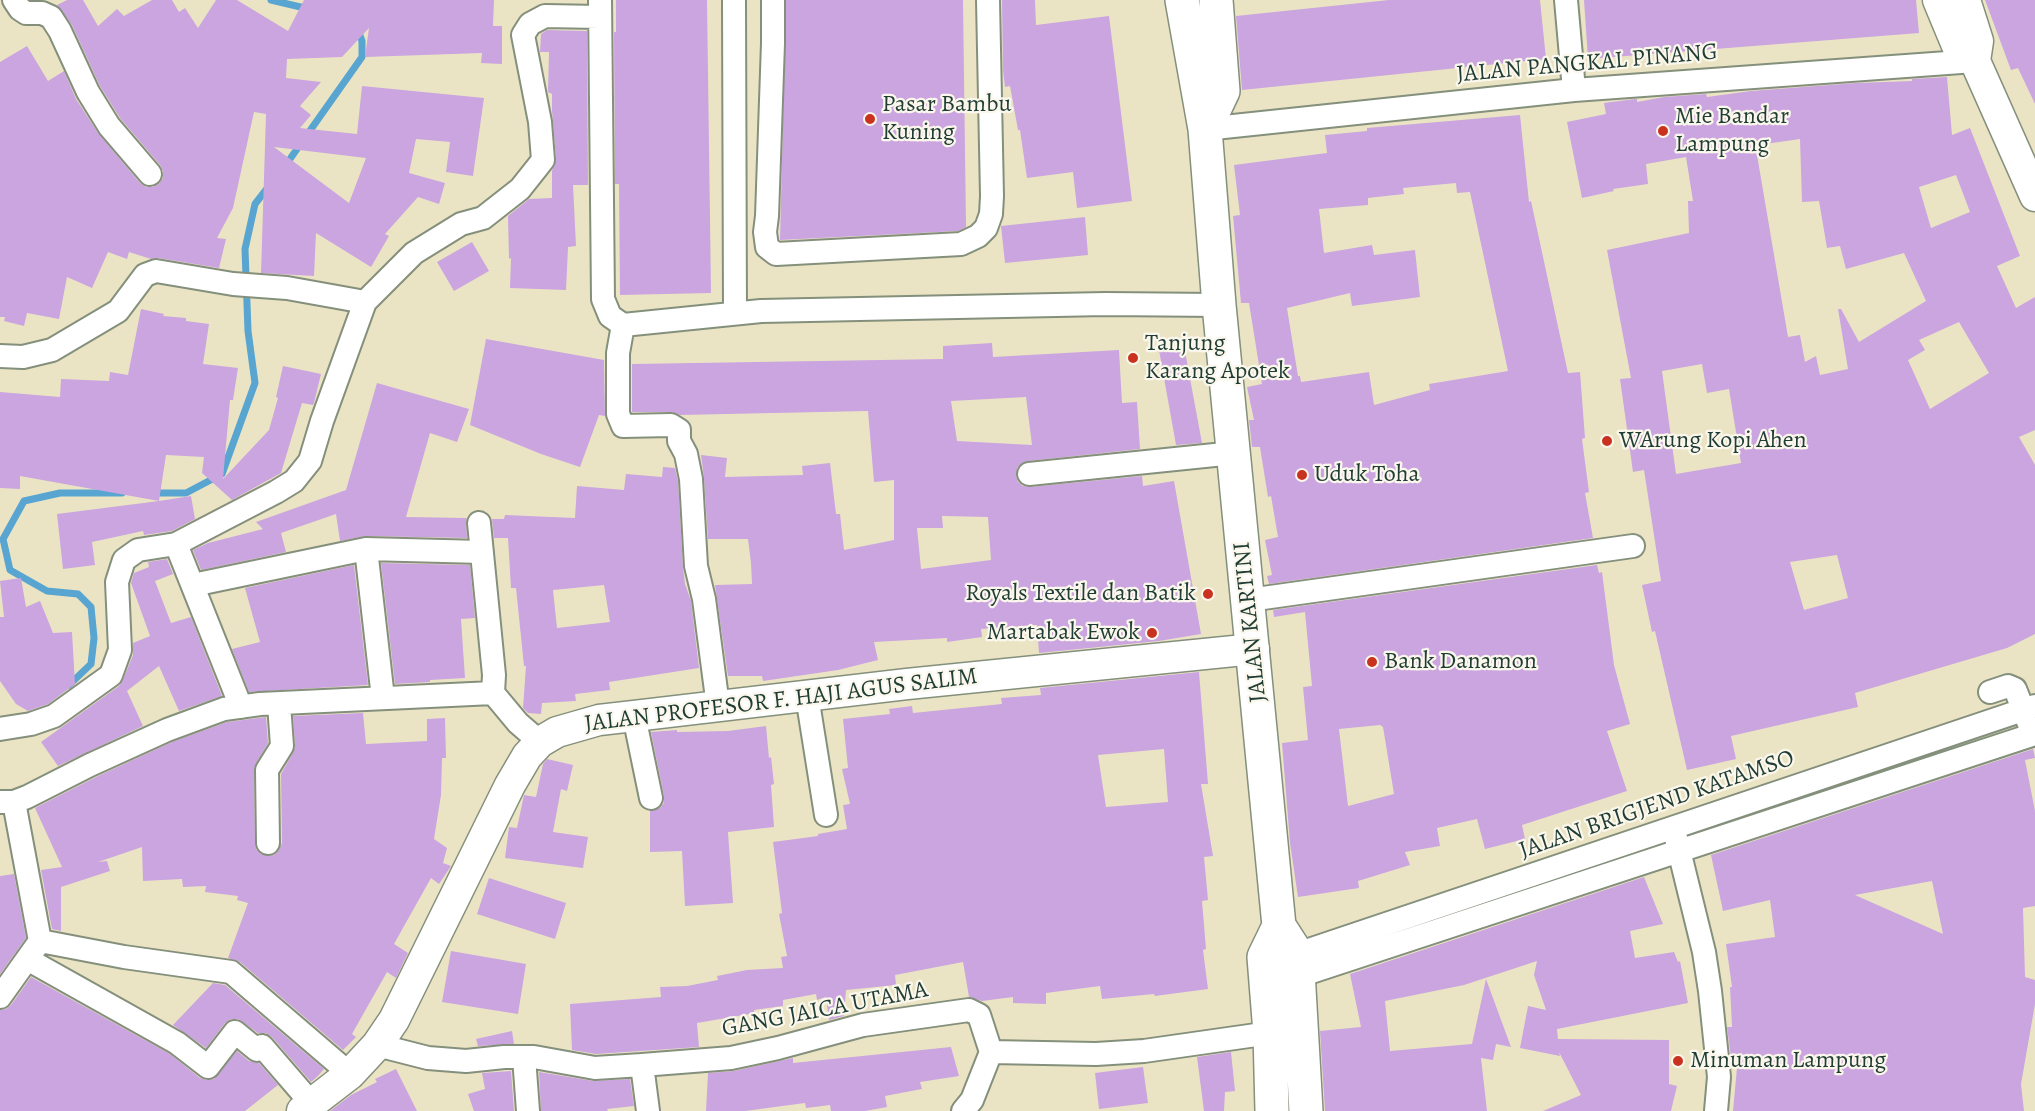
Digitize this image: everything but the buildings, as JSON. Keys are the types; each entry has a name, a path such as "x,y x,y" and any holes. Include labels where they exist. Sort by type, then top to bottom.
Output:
{"highway":[{"name":"JALAN KARTINI","path":"1182,0 1205,129 1219,305 1279,926"},
{"name":"JALAN KARTINI","path":"1205,129 1223,91 1216,0"},
{"path":"1279,926 1298,965 1306,1111"},
{"path":"1272,1111 1270,1033 1264,957 1279,926"}],"main road":[{"path":"1938,0 1958,48 1975,61 2035,196"},
{"path":"1965,0 1978,41 1975,61"},
{"name":"JALAN PROFESOR F. HAJI AGUS SALIM","path":"309,1108 350,1074 378,1045 394,1020 510,785 527,756 540,742 557,732 599,720 1254,649"}],"street":[{"path":"14,0 26,13 42,13 51,17 98,109 109,126 150,174"},
{"path":"734,0 735,312"},
{"path":"773,0 765,232 767,248 776,254 961,244 978,236 986,228 991,214 992,195 988,0"},
{"path":"1566,0 1574,90"},
{"path":"0,729 31,724 54,716 111,675 120,651 117,582 124,560 138,550 176,544 294,481 310,461 365,302 414,253 461,224 483,218 520,189 543,160 540,122 523,35 530,24 545,16 600,8 603,299 610,316 623,325 735,312 1093,304 1219,305"},
{"name":"JALAN PANGKAL PINANG","path":"1205,129 1574,90 1975,61"},
{"path":"0,356 23,357 52,350 118,311 145,275 156,271 233,284 287,288 365,302"},
{"path":"623,325 618,353 618,414 623,426 671,425 679,430 679,441 686,454 691,479 696,566 704,599 718,706"},
{"path":"1029,474 1234,453"},
{"path":"479,523 494,675 493,693 518,723 540,742"},
{"path":"176,544 242,707"},
{"path":"1249,600 1633,546"},
{"path":"193,585 366,549 482,552"},
{"path":"366,549 383,698"},
{"path":"1990,692 2008,686 2015,689 2030,708 2034,734"},
{"path":"0,997 34,950 7,802 57,783 90,765 168,730 224,709 493,693"},
{"path":"807,696 826,815"},
{"path":"268,843 267,770 282,746 279,704"},
{"name":"JALAN BRIGJEND KATAMSO","path":"1298,965 1481,904 1674,827 2030,708"},
{"path":"634,716 651,798"},
{"name":"JALAN BRIGJEND KATAMSO","path":"1481,904 1679,851 2034,734"},
{"path":"1674,827 1704,952 1719,1077 1716,1111"},
{"path":"34,950 124,957 231,972 350,1074"},
{"path":"34,950 177,1042 207,1067 235,1032 257,1050 262,1046 309,1108"},
{"name":"GANG JAICA UTAMA","path":"378,1045 428,1058 466,1061 525,1057 558,1060 595,1068 731,1058 863,1025 969,1010 979,1015 991,1052"},
{"path":"963,1111 972,1100 991,1052 1096,1054 1144,1051 1270,1033"},
{"path":"525,1057 528,1111"},
{"path":"642,1065 648,1111"}],"waterway":[{"path":"271,0 309,9"},
{"path":"285,166 362,57 362,41 359,33 355,31"},
{"path":"151,493 186,493 222,474 255,383 248,331 245,249 255,204 269,186"},
{"path":"69,685 91,664 94,638 91,607 78,594 47,591 10,570 3,539 24,501 60,493 122,493"}],"place":[{"name":"Pasar Bambu Kuning","path":"870,119"},
{"name":"Mie Bandar Lampung","path":"1663,131"},
{"name":"Tanjung Karang Apotek","path":"1133,358"},
{"name":"WArung Kopi Ahen","path":"1607,441"},
{"name":"Uduk Toha","path":"1302,475"},
{"name":"Royals Textile dan Batik","path":"1208,594"},
{"name":"Martabak Ewok","path":"1152,633"},
{"name":"Bank Danamon","path":"1372,662"},
{"name":"Minuman Lampung","path":"1678,1061"}]}
